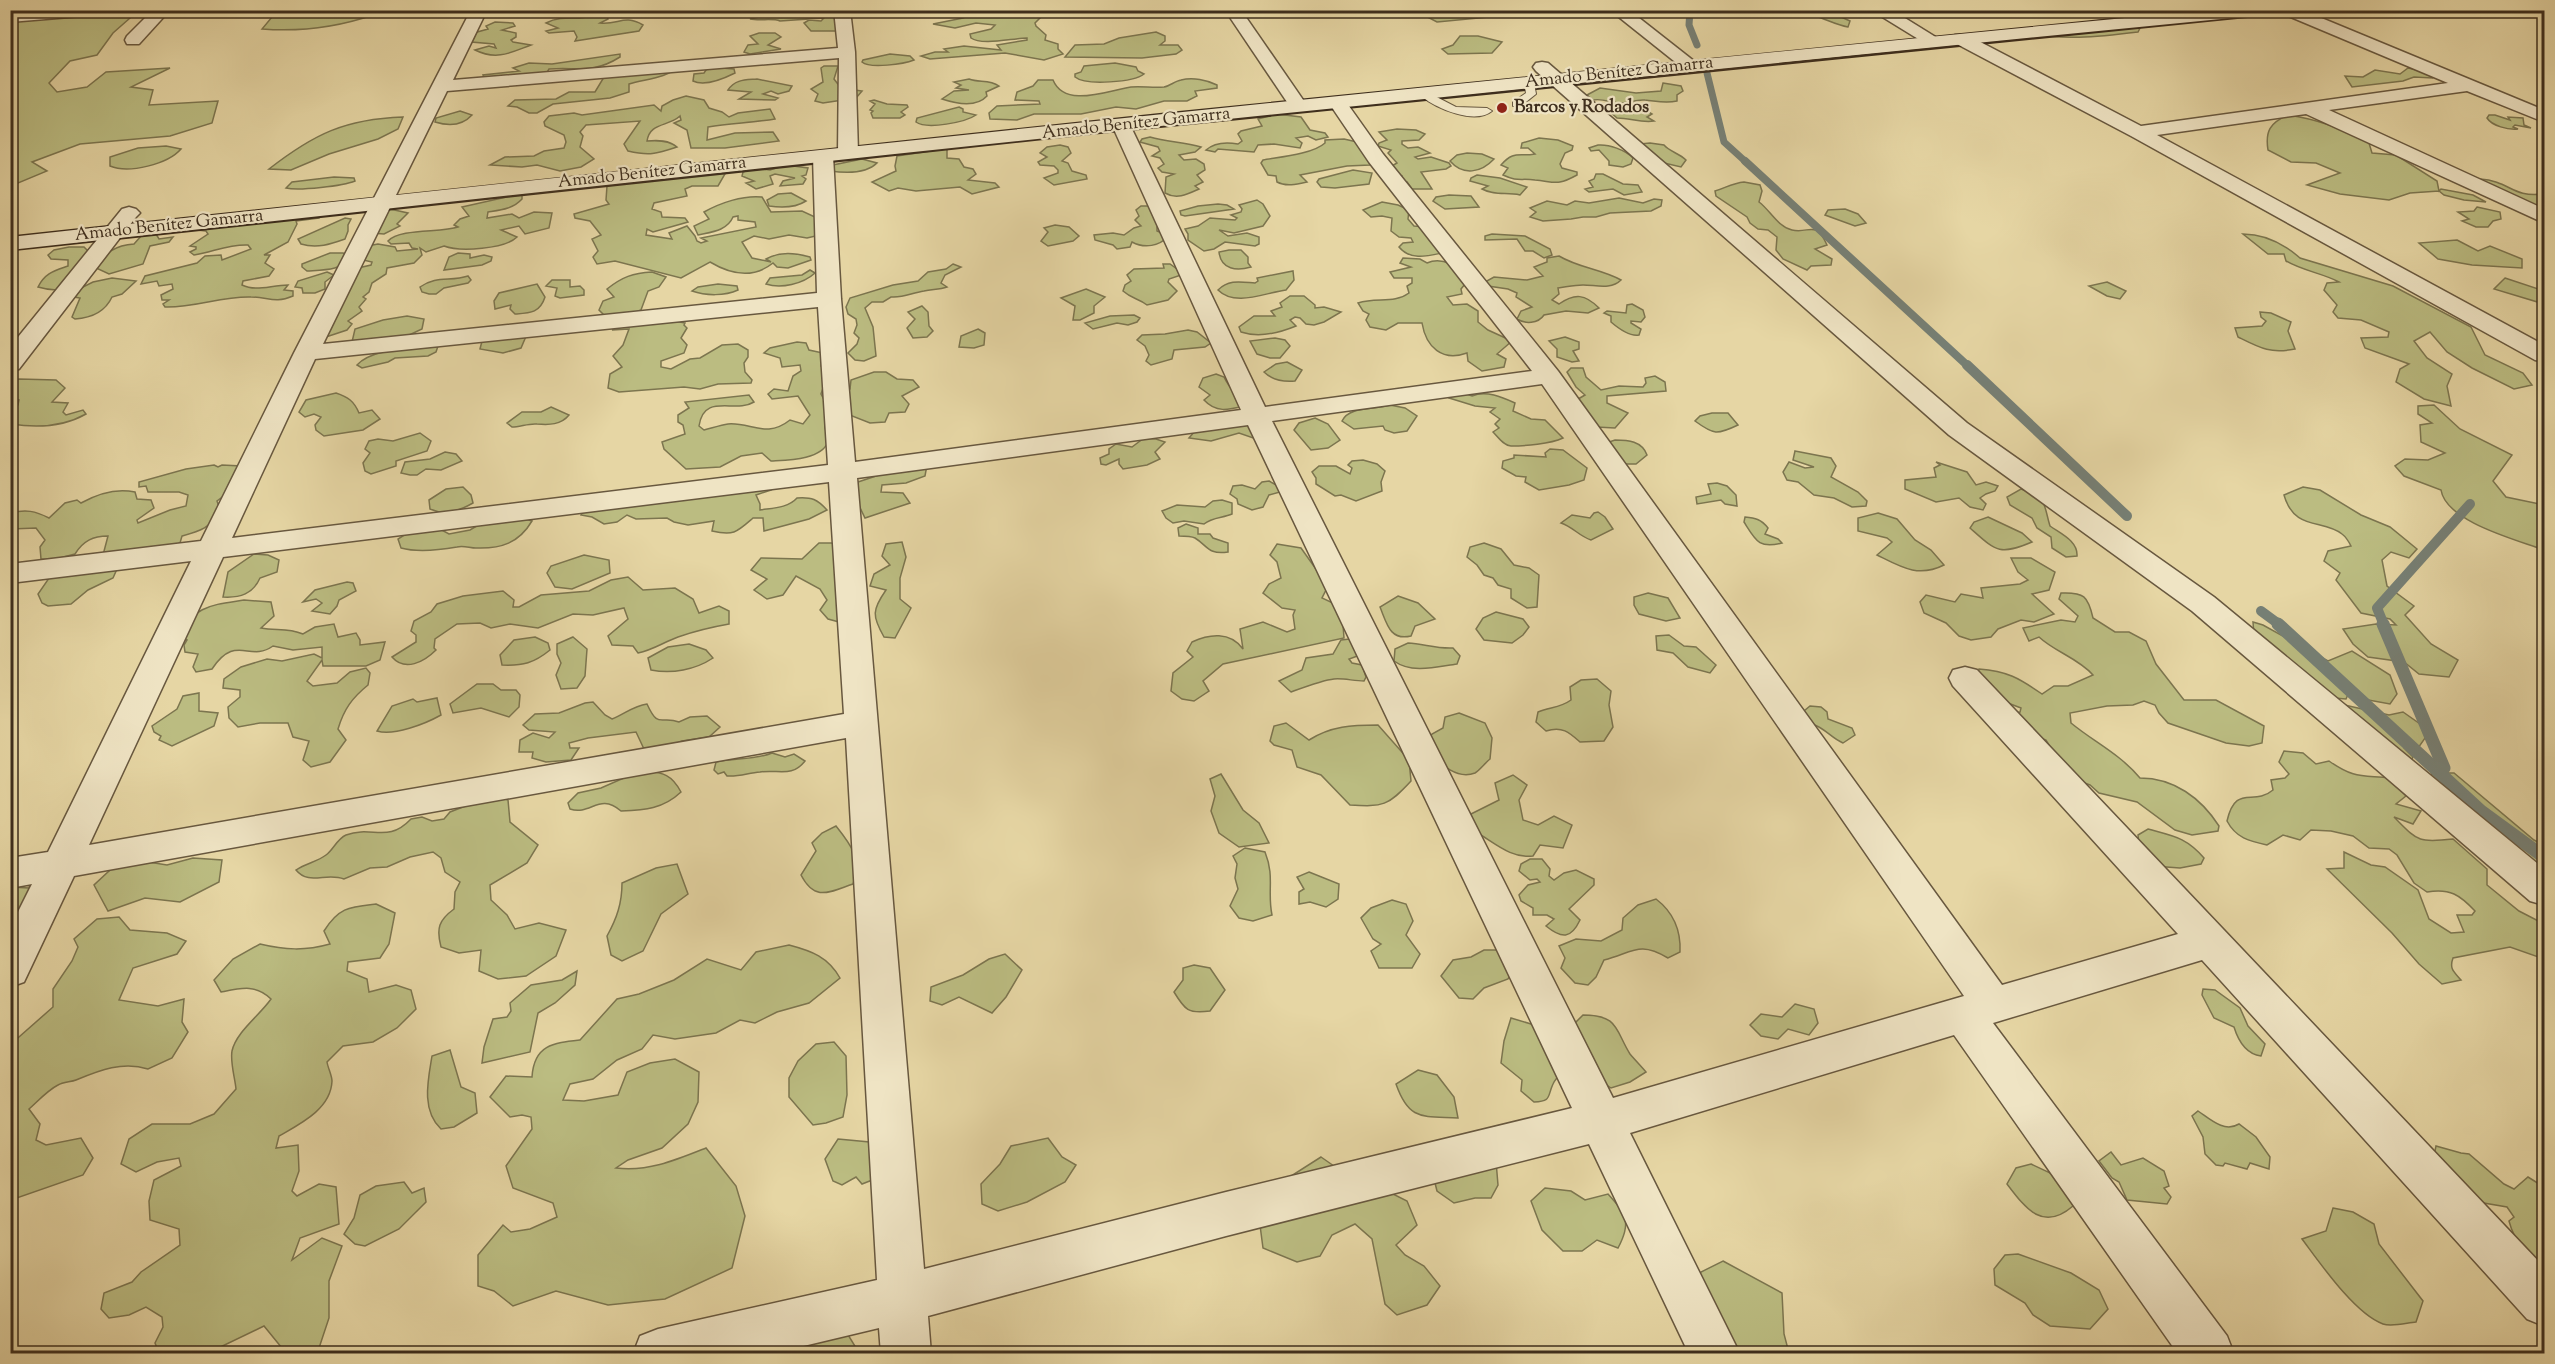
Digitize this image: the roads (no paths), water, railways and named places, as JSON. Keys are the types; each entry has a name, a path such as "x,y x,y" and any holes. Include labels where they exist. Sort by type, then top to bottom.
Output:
{"street":[{"path":"10,17 94,10"},
{"path":"133,40 162,10"},
{"path":"842,10 847,52 829,299 862,723 906,1353"},
{"path":"1233,10 1294,101"},
{"path":"1618,10 1682,59"},
{"path":"1879,10 1934,41"},
{"name":"Amado Benítez Gamarra","path":"10,227 129,213 385,195 840,149 1549,74 1915,31 2123,10"},
{"name":"Amado Benítez Gamarra","path":"1682,59 1961,39 2262,10"},
{"path":"2287,10 2544,116"},
{"path":"10,970 306,353 440,86 483,11"},
{"path":"1961,39 2138,132 2544,355"},
{"path":"440,86 847,52"},
{"path":"1549,74 1958,429 2203,604 2544,890"},
{"name":"Amado Benítez Gamarra","path":"10,244 560,171 1121,125 1294,101 1338,103 1419,88 1529,83 1549,74"},
{"path":"2138,132 2470,85"},
{"path":"1338,103 1376,159 1549,376 2209,1353"},
{"path":"2309,108 2544,217"},
{"path":"1121,125 1257,417 1715,1353"},
{"path":"10,364 129,213"},
{"path":"306,353 829,299"},
{"path":"10,574 842,472 1549,376"},
{"path":"1965,678 2544,1302"},
{"path":"10,873 862,723"},
{"path":"658,1353 901,1299 1226,1214 1602,1121 2208,942"}],"lane":[{"path":"1517,104 1531,94 1529,83"},
{"path":"1419,88 1436,104 1451,110 1487,111"}],"waterway":[{"path":"1690,10 1689,25 1697,45"},
{"path":"1707,73 1724,142 1746,162"},
{"path":"1745,161 1969,367"},
{"path":"1967,365 2127,516"},
{"path":"2384,625 2377,608 2470,504"},
{"path":"2261,611 2280,625"},
{"path":"2278,624 2481,811 2544,857"},
{"path":"2383,624 2444,768"}],"place":[{"name":"Barcos y Rodados","path":"1502,108"}]}
